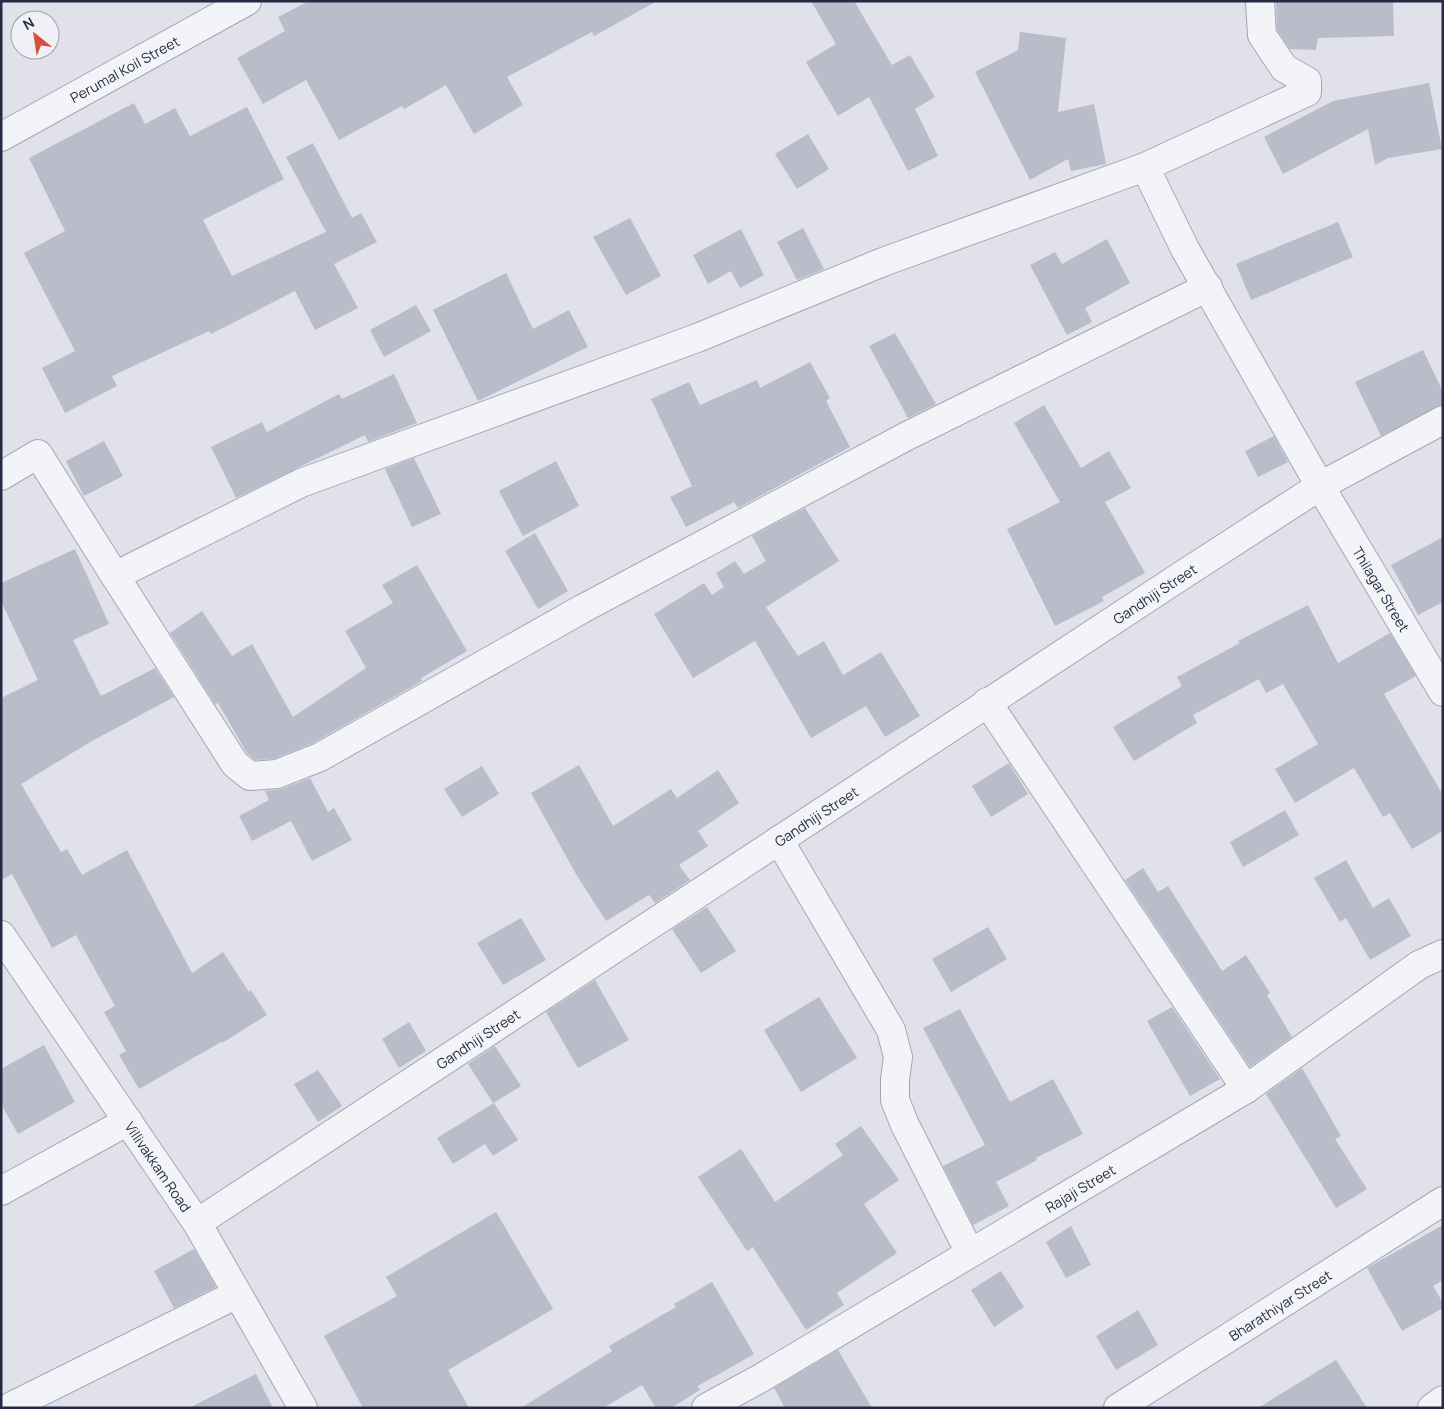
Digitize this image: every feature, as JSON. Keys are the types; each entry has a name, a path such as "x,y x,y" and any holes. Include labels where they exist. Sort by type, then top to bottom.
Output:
{"street":[{"name":"Perumal Koil Street","path":"1,137 247,1"},
{"path":"115,576 301,484 696,338 883,262 1145,167 1307,92 1306,81 1284,68 1262,35 1260,1"},
{"name":"Thilagar Street","path":"1145,167 1185,249 1320,486 1443,692"},
{"path":"1,476 38,454 235,764 250,776 277,774 320,757 582,609 907,436 1208,288"},
{"name":"Gandhiji Street","path":"197,1224 987,702 1320,486 1443,420"},
{"path":"987,702 1246,1089"},
{"path":"779,840 892,1030 898,1057 895,1100 904,1125 970,1253"},
{"name":"Villivakkam Road","path":"1,934 197,1224 302,1408"},
{"name":"Rajaji Street","path":"706,1408 761,1378 1246,1089 1419,964 1443,954"},
{"path":"1,1191 128,1121"},
{"name":"Bharathiyar Street","path":"1118,1408 1443,1201"},
{"path":"8,1408 237,1294"},
{"path":"1432,1408 1443,1400"}],"building":[{"path":"309,1 657,1 594,36 592,32 507,77 523,105 474,134 446,85 404,109 402,106 339,140 306,80 263,104 237,58 285,31 278,17"},
{"path":"811,1 854,1 892,65 910,55 935,97 915,109 938,156 908,171 869,97 838,116 806,62 836,44"},
{"path":"1276,1 1393,1 1394,36 1318,38 1316,50 1290,49 1277,30"},
{"path":"1020,32 1066,38 1058,112 1094,104 1106,164 1071,171 1068,159 1030,180 975,72 1018,50"},
{"path":"1429,83 1442,149 1388,158 1375,165 1368,129 1283,174 1264,137 1333,101"},
{"path":"134,103 145,124 175,108 190,136 247,107 284,179 203,220 232,276 326,232 286,157 313,143 352,218 361,213 377,242 334,264 358,308 315,330 295,291 211,334 209,331 112,376 117,386 65,413 42,368 75,351 24,253 65,231 29,158"},
{"path":"808,134 829,169 797,189 775,154"},
{"path":"630,218 661,276 626,295 593,237"},
{"path":"1338,222 1353,257 1251,300 1236,264"},
{"path":"803,228 824,269 797,280 777,242"},
{"path":"741,229 764,275 740,288 731,271 708,284 693,255"},
{"path":"1107,239 1130,283 1085,308 1092,322 1067,335 1030,265 1055,252 1062,264"},
{"path":"506,273 533,329 569,310 588,347 478,401 433,310"},
{"path":"416,305 431,331 384,357 370,330"},
{"path":"895,333 936,404 908,418 869,346"},
{"path":"1423,350 1443,392 1443,404 1381,436 1355,382"},
{"path":"810,362 830,398 826,401 850,447 738,508 734,502 686,527 670,497 692,486 651,399 689,382 700,405 757,380 760,388"},
{"path":"394,374 417,423 368,442 365,435 236,498 211,447 262,422 267,432 339,394 342,399"},
{"path":"1044,405 1081,468 1109,451 1131,488 1105,502 1145,573 1102,597 1104,601 1055,626 1007,529 1060,502 1014,423"},
{"path":"1274,436 1288,462 1258,477 1245,451"},
{"path":"104,441 123,476 84,496 66,461"},
{"path":"414,458 441,514 412,527 385,469"},
{"path":"556,461 579,506 523,536 499,491"},
{"path":"805,508 839,561 766,607 798,656 824,641 843,675 881,652 920,716 885,737 866,706 811,738 755,641 693,678 654,614 704,583 712,595 724,587 716,573 735,561 744,574 766,561 752,536"},
{"path":"535,533 568,591 538,609 505,551"},
{"path":"1443,537 1443,602 1418,615 1391,565"},
{"path":"75,549 109,624 73,640 101,696 155,668 174,697 92,741 21,784 61,852 67,849 82,875 127,850 192,973 223,952 249,992 251,990 267,1015 222,1043 139,1089 119,1055 126,1051 104,1012 115,1006 76,935 52,948 12,874 1,880 1,698 38,680 1,601 1,583"},
{"path":"417,565 467,651 421,678 422,681 313,743 273,759 255,760 247,753 218,703 215,704 170,633 202,611 232,656 252,644 293,717 366,668 345,631 393,603 382,585"},
{"path":"1308,605 1338,663 1390,633 1416,676 1384,694 1443,795 1443,831 1412,849 1390,813 1383,817 1354,768 1295,803 1275,769 1318,744 1283,684 1266,693 1259,679 1193,715 1197,723 1134,761 1113,727 1182,686 1177,677 1240,643 1238,641"},
{"path":"1009,763 1028,794 991,817 972,786"},
{"path":"579,765 613,826 671,789 677,798 718,770 739,803 698,831 708,846 679,865 690,880 655,903 649,895 606,921 576,874 531,793"},
{"path":"482,766 499,794 462,817 444,789"},
{"path":"310,778 328,812 334,808 352,840 312,861 291,821 252,841 239,816 269,800 265,791 282,789"},
{"path":"1285,810 1299,835 1243,867 1230,842"},
{"path":"1346,860 1373,908 1389,898 1411,936 1370,960 1346,918 1340,922 1314,878"},
{"path":"1143,868 1158,892 1168,886 1222,971 1246,955 1270,993 1267,995 1292,1037 1250,1067 1125,880"},
{"path":"707,907 736,951 701,973 672,929"},
{"path":"521,918 546,960 503,985 477,943"},
{"path":"988,927 1007,959 951,992 932,959"},
{"path":"595,980 629,1040 578,1068 546,1012"},
{"path":"819,997 857,1058 801,1092 764,1030"},
{"path":"1172,1007 1220,1079 1190,1096 1147,1021"},
{"path":"960,1009 1010,1102 1053,1079 1083,1134 1036,1158 1037,1160 996,1182 1009,1206 973,1225 943,1166 985,1145 923,1028"},
{"path":"409,1022 426,1051 399,1068 382,1039"},
{"path":"44,1045 75,1102 18,1134 1,1104 1,1069"},
{"path":"495,1046 521,1086 493,1103 468,1064"},
{"path":"1302,1068 1341,1136 1335,1139 1367,1189 1336,1208 1266,1094"},
{"path":"318,1070 342,1106 318,1122 294,1084"},
{"path":"494,1103 518,1140 493,1156 485,1144 453,1164 437,1138"},
{"path":"861,1126 899,1180 864,1204 897,1253 837,1293 844,1305 806,1330 753,1247 747,1251 698,1177 741,1149 775,1202 843,1155 835,1144"},
{"path":"496,1212 553,1309 448,1370 469,1408 363,1408 324,1336 397,1296 386,1277"},
{"path":"1443,1225 1443,1280 1433,1286 1443,1303 1443,1308 1402,1331 1367,1268"},
{"path":"1071,1226 1091,1265 1066,1278 1046,1242"},
{"path":"194,1249 216,1287 174,1308 154,1271"},
{"path":"1001,1271 1024,1307 994,1327 971,1290"},
{"path":"712,1282 754,1354 698,1386 700,1390 671,1408 656,1408 642,1385 603,1408 521,1408 612,1351 609,1346 676,1307 674,1304"},
{"path":"1138,1310 1158,1345 1116,1370 1096,1336"},
{"path":"838,1350 872,1408 785,1408 774,1388"},
{"path":"1336,1360 1367,1408 1258,1408"},
{"path":"256,1374 273,1408 189,1408"}]}
